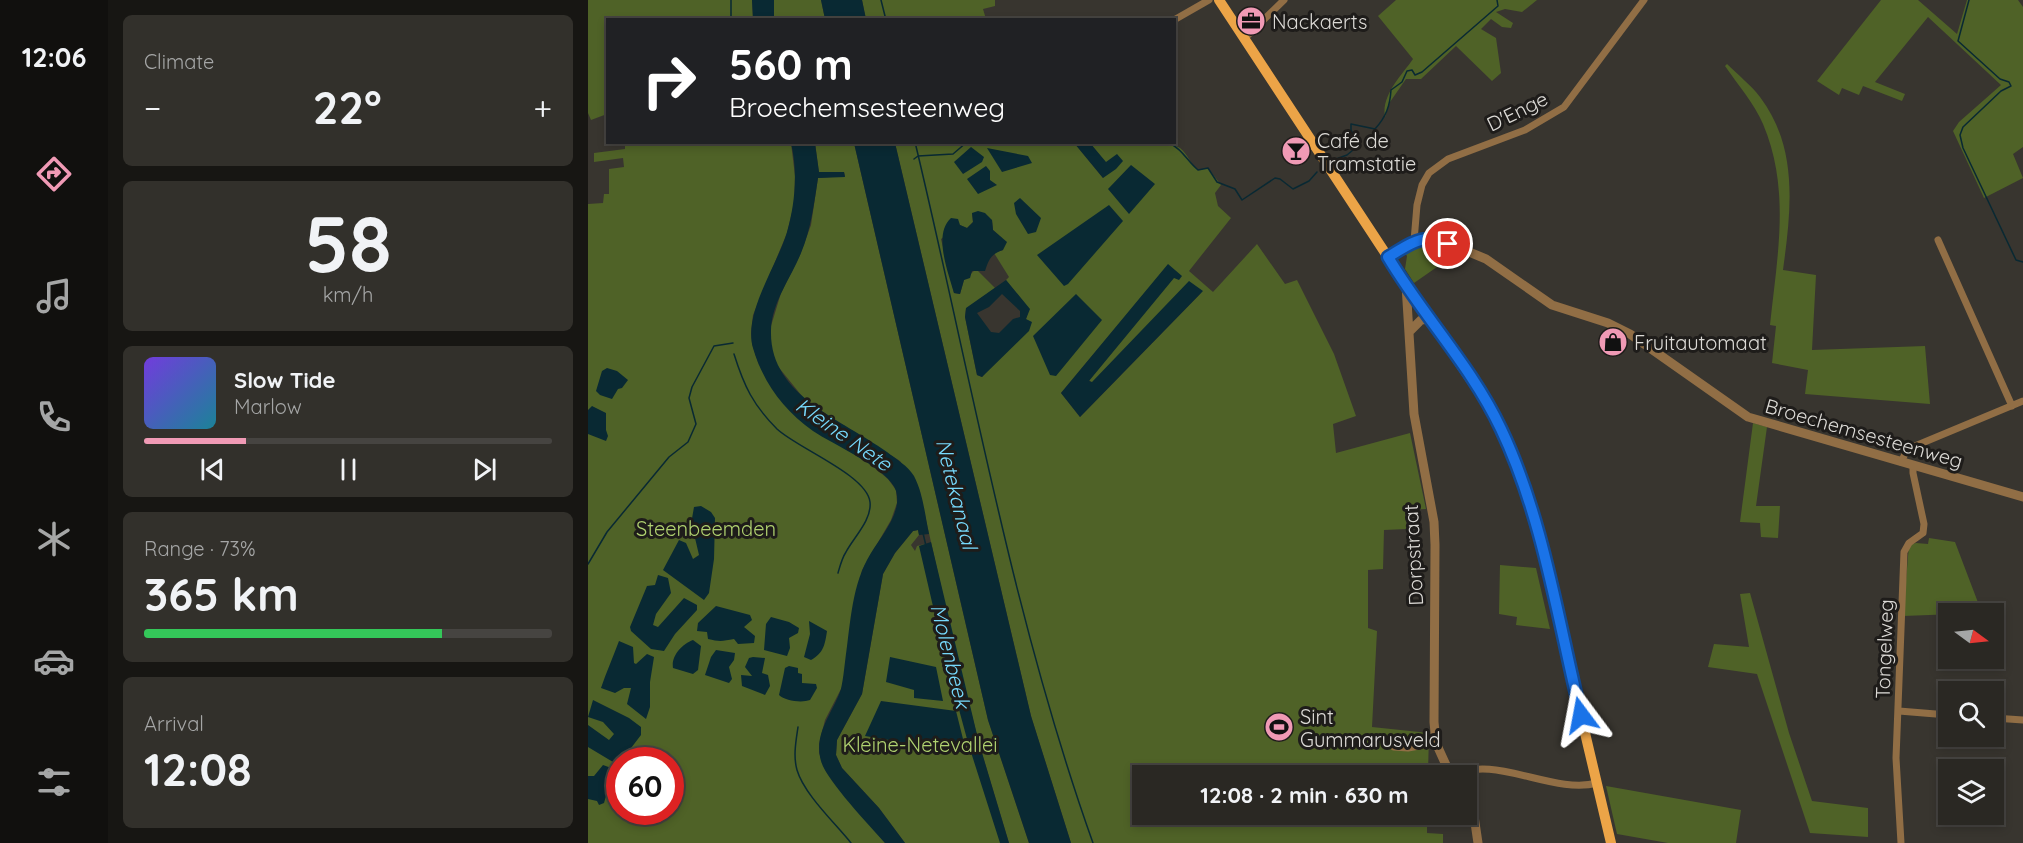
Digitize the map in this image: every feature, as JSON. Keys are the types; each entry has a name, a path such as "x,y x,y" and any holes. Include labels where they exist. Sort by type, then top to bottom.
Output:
{"main road":[{"path":"1219,0 1406,285 1488,405 1500,427 1520,475 1538,534 1611,843"}],"street":[{"path":"1176,19 1209,0"},
{"path":"1244,39 1284,0"},
{"name":"D'Enge","path":"1414,241 1417,205 1422,185 1429,173 1448,159 1525,130 1564,107 1644,0"},
{"name":"Broechemsesteenweg","path":"1414,241 1421,238 1433,238 1476,254 1552,305 1614,325 1748,417 2023,497"},
{"path":"1938,240 2012,406"},
{"path":"1388,257 1414,241"},
{"name":"Dorpstraat","path":"1406,285 1414,414 1434,522 1434,722 1436,743 1447,765"},
{"path":"1408,327 1427,315"},
{"path":"1901,462 1906,452 1915,446 2023,401"},
{"name":"Tongelweg","path":"1901,843 1896,758 1904,552 1909,543 1923,533 1924,524 1913,466"},
{"path":"1899,711 1938,714"},
{"path":"2004,719 2023,720"},
{"path":"1394,747 1408,748 1436,743"},
{"name":"Dorpstraat","path":"1477,768 1578,787 1597,783"},
{"path":"1475,825 1478,843"}],"green space":[{"path":"588,0 752,0 753,18 606,18 606,114 591,120 588,113"},
{"path":"774,0 821,0 825,18 774,18"},
{"path":"862,0 995,0 995,6 983,9 986,18 866,18"},
{"path":"1396,0 1537,0 1522,12 1505,9 1496,12 1513,23 1511,28 1502,27 1491,19 1481,29 1496,38 1501,73 1492,81 1456,46 1421,79 1406,79 1390,102 1385,117 1389,93 1413,59 1378,16"},
{"path":"1881,0 1918,0 1957,34 1967,0 2018,0 2023,7 2023,147 2013,154 2023,178 1984,198 1953,131 1959,122 2001,85 1928,17 1875,82 1905,94 1902,101 1863,86 1859,95 1842,88 1839,95 1817,81"},
{"path":"1727,64 1760,97 1773,117 1781,138 1787,159 1790,203 1783,270 1816,275 1812,350 1925,346 1930,404 1805,394 1808,370 1772,363 1776,326 1770,325 1780,224 1777,174 1772,149 1763,124 1725,66"},
{"name":"Steenbeemden","path":"625,144 791,144 795,176 794,204 787,233 753,315 752,344 759,365 842,447 870,464 888,479 896,490 897,503 891,520 862,570 842,687 825,720 819,744 819,753 827,773 885,843 588,843 588,204 603,203 604,194 609,194 609,169 624,167 623,158 594,162 594,153 625,149"},
{"path":"815,144 854,144 988,720 1029,843 1009,843 979,743 957,657 919,489 900,461 806,401 776,364 771,346 771,326 781,293 800,255 811,225 818,178 845,176 844,172 819,173"},
{"path":"895,144 1075,144 1103,178 1106,163 1091,144 1172,144 1180,148 1195,168 1198,170 1208,168 1221,185 1215,193 1218,206 1231,218 1189,271 1213,292 1257,244 1285,284 1297,280 1334,354 1356,416 1333,424 1336,453 1410,433 1426,509 1405,510 1407,529 1384,530 1383,569 1368,570 1368,628 1377,631 1372,727 1429,733 1428,765 1132,765 1132,825 1427,825 1427,833 1443,834 1443,843 1071,843 1031,716","holes":["972,213 992,220 993,230 1002,238 1003,250 994,253 1009,277 1006,280 1029,309 1026,319 982,377 977,375 965,317 966,309 995,288 976,269 964,280 960,294 954,293 941,239 960,225 967,228 973,222","1168,265 1174,277 1089,380 1092,383 1202,292 1080,417 1061,393"]},
{"path":"1432,241 1460,251 1414,283 1405,269 1407,256 1405,253 1423,243"},
{"path":"1753,423 1767,427 1756,506 1780,506 1778,538 1761,537 1760,523 1740,522"},
{"name":"Kleine-Netevallei","path":"918,530 919,535 911,545 915,551 917,546 925,544 1004,843 905,843 879,808 842,768 836,755 837,740 862,694 883,574 895,553 913,531"},
{"path":"1929,538 1955,542 1978,603 1938,603 1938,615 1903,616 1909,545 1928,544"},
{"path":"1500,565 1536,568 1550,629 1516,625 1517,617 1499,614"},
{"path":"1750,593 1789,733 1812,801 1868,808 1868,837 1810,833 1757,674 1708,667 1714,644 1749,647 1740,594"},
{"path":"1606,786 1741,810 1736,843 1668,843 1617,834"}],"water":[{"path":"752,0 774,0 774,18 753,18"},
{"path":"821,0 862,0 866,18 825,18"},
{"name":"Kleine Nete","path":"791,144 815,144 819,172 844,172 845,177 818,178 812,216 804,244 778,300 772,320 774,353 782,372 795,389 811,403 887,452 911,472 922,497 929,534 919,535 918,530 913,531 895,553 883,574 862,694 837,740 836,755 842,768 879,808 905,843 885,843 831,779 821,761 819,751 822,732 841,689 858,584 867,560 893,518 897,500 896,491 883,474 813,431 792,414 768,384 753,348 751,334 757,305 787,232 792,210 795,188"},
{"name":"Netekanaal","path":"854,144 895,144 1031,716 1071,843 1029,843 988,720"},
{"path":"1075,144 1091,144 1106,162 1117,154 1123,161 1103,178"},
{"path":"971,147 984,157 982,162 963,174 954,162"},
{"path":"987,148 1028,156 1032,163 1002,172"},
{"path":"1131,165 1155,184 1129,214 1108,189"},
{"path":"986,166 990,171 990,180 997,185 978,194 967,179"},
{"path":"1020,198 1041,218 1036,232 1028,234 1016,214 1014,203"},
{"path":"1109,205 1123,221 1064,286 1037,255"},
{"path":"978,211 985,213 992,220 993,230 1007,242 1003,250 991,258 985,271 972,271 970,278 964,280 960,294 954,293 944,254 943,234 951,218 958,219 960,225 967,228 973,222 972,213"},
{"path":"1168,264 1182,276 1179,280 1174,278 1089,381 1092,382 1189,281 1203,291 1080,417 1061,393"},
{"path":"1006,280 1030,309 1026,319 1032,322 1029,331 982,377 977,375 965,317 966,308","holes":["1002,294 1020,311 1020,317 1013,319 999,333 991,332 977,313 989,307"]},
{"path":"1076,294 1102,320 1056,376 1050,375 1033,336"},
{"path":"607,368 617,371 628,380 622,388 618,389 612,399 596,391 602,371"},
{"path":"592,406 606,413 608,436 606,441 588,434 588,410"},
{"path":"701,506 711,512 715,518 714,559 709,593 704,600 663,570 679,540 686,543 693,559 699,555 695,538 690,530 694,507"},
{"path":"931,542 979,743 1009,843 1000,843 969,746 963,745 961,752 865,736 881,701 956,711 963,739 967,739 945,658 919,546"},
{"path":"658,575 668,578 671,593 656,614 653,625 658,627 684,598 697,605 697,610 675,634 664,651 651,649 631,631 630,627 647,586 655,585"},
{"path":"716,606 750,615 752,620 744,627 755,636 754,643 738,644 734,639 712,640 708,639 707,632 697,631 698,623"},
{"path":"771,617 789,622 799,628 798,633 789,638 790,648 787,656 764,650 766,624"},
{"path":"809,621 827,631 821,651 811,660 804,657 810,634"},
{"path":"693,640 701,646 698,670 693,674 673,668 678,651"},
{"path":"619,641 633,647 636,664 647,654 654,657 650,682 650,707 646,719 627,704 631,688 624,688 615,693 601,688"},
{"path":"716,650 735,653 734,660 729,667 732,679 729,683 705,675"},
{"path":"890,657 936,667 943,701 914,698 914,690 886,682"},
{"path":"749,658 765,658 762,673 768,675 770,686 765,695 742,686 741,675 752,676 745,667"},
{"path":"789,666 798,668 798,673 802,674 802,683 816,684 817,688 810,700 794,701 779,695 785,668"},
{"path":"593,700 629,718 641,727 641,735 632,747 606,747 606,758 588,747 588,725 609,740 614,734 603,722 588,717"},
{"path":"603,765 606,766 606,796 604,803 599,805 597,801 588,799 588,776 594,776"}],"waterway":[{"path":"731,0 731,18"},
{"path":"881,0 886,18"},
{"path":"1336,159 1347,155 1359,145 1351,130 1351,124 1375,129 1387,111 1391,90 1402,82 1407,71 1412,70 1415,75 1422,72 1498,6 1497,0"},
{"path":"1969,0 1958,41 2011,86 2001,91 1963,127 1960,135 1963,148 2016,260 2023,262"},
{"path":"915,144 1016,583 1064,757 1093,843"},
{"path":"914,159 918,156 953,154 965,144"},
{"path":"1170,144 1181,151 1198,170 1208,168 1217,182 1235,189 1242,200 1275,178 1293,189 1309,181 1317,172"},
{"path":"588,564 607,532 669,457 688,442 696,424 689,398 692,387 714,346 733,343"},
{"path":"734,354 750,394 777,429 845,472 866,492 870,502 868,515 845,554 838,573"},
{"name":"Molenbeek","path":"923,533 926,546"},
{"path":"798,727 795,759 801,779 813,798 851,843"}],"place":[{"name":"Nackaerts","path":"1251,21"},
{"name":"Café de Tramstatie","path":"1296,151"},
{"name":"Fruitautomaat","path":"1613,342"},
{"name":"Sint Gummarusveld","path":"1279,727"}],"route":[{"path":"1448,244 1433,238 1421,238 1388,257 1488,405 1512,454 1538,534 1581,715"}]}
